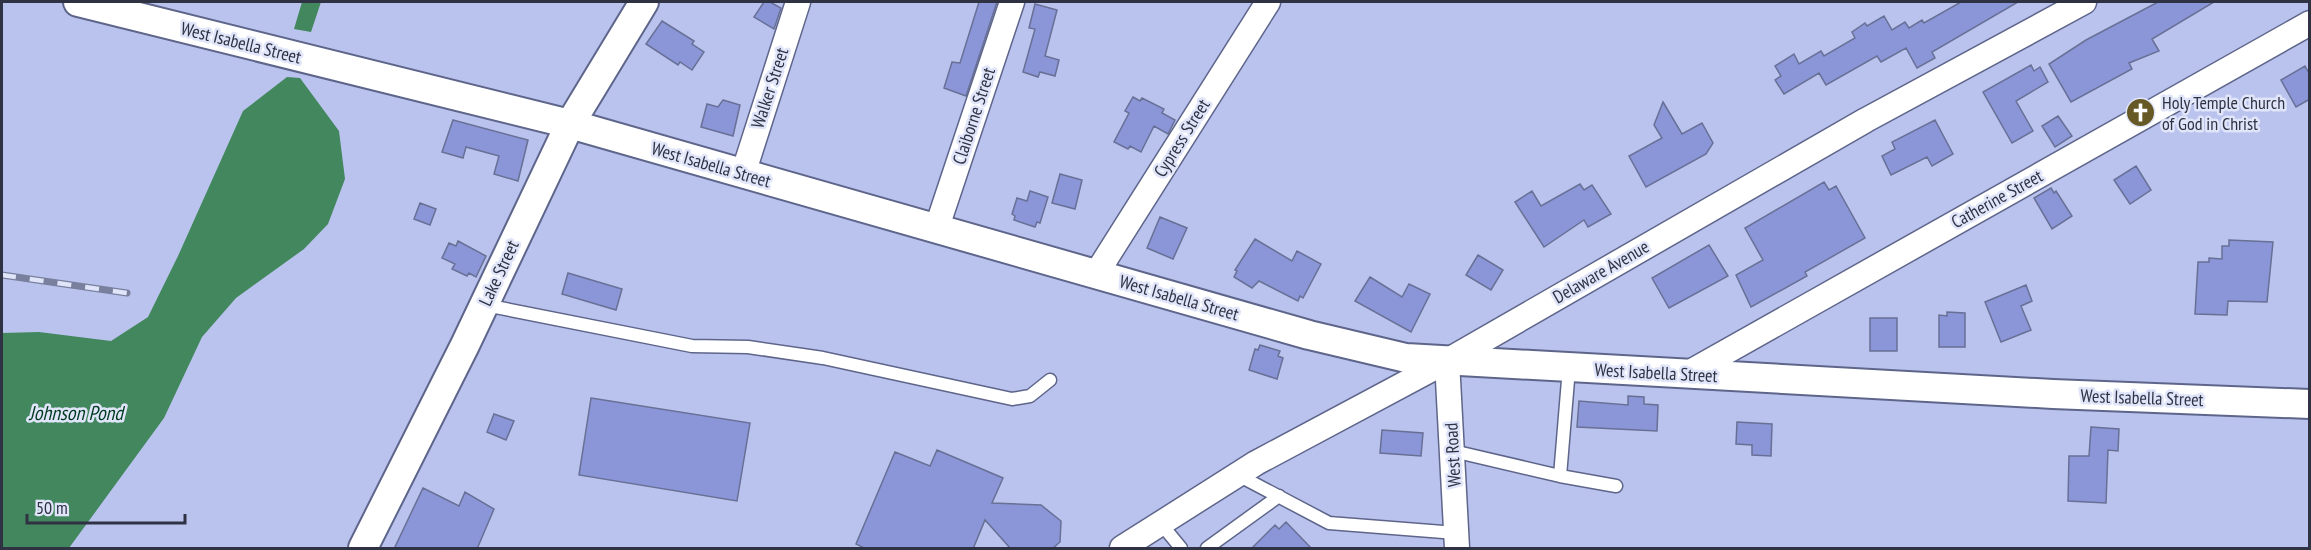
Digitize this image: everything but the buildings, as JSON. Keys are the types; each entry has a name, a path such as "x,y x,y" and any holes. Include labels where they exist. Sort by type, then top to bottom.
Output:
{"street":[{"name":"West Isabella Street","path":"78,2 570,124 936,230 1360,348 1406,358 1685,375 2310,404"},
{"name":"Lake Street","path":"363,549 484,305 570,124 644,2"},
{"name":"Walker Street","path":"743,174 798,2"},
{"name":"Claiborne Street","path":"936,230 1012,2"},
{"name":"Cypress Street","path":"1096,274 1268,2"},
{"name":"Delaware Avenue","path":"1122,549 1238,475 1447,362 1846,132 2084,2"},
{"name":"Catherine Street","path":"1685,375 2310,23"},
{"name":"West Road","path":"1447,362 1456,541"}],"lane":[{"path":"484,305 692,346 748,347 823,358 1012,399 1030,396 1050,380"},
{"path":"1560,476 1569,368"},
{"path":"1453,451 1560,476 1616,486"},
{"path":"1238,475 1329,523 1456,541"},
{"path":"1207,549 1279,496"},
{"path":"1162,525 1181,549"}],"water":[{"path":"302,2 321,2 311,32 294,29"},
{"name":"Johnson Pond","path":"287,77 300,78 339,131 345,179 328,224 304,249 236,298 202,337 164,418 69,548 2,548 2,333 39,332 111,341 148,317 243,111"}],"railway":[{"path":"2,275 127,293"}],"place":[{"name":"Holy Temple Church of God in Christ","path":"2141,113"}]}
